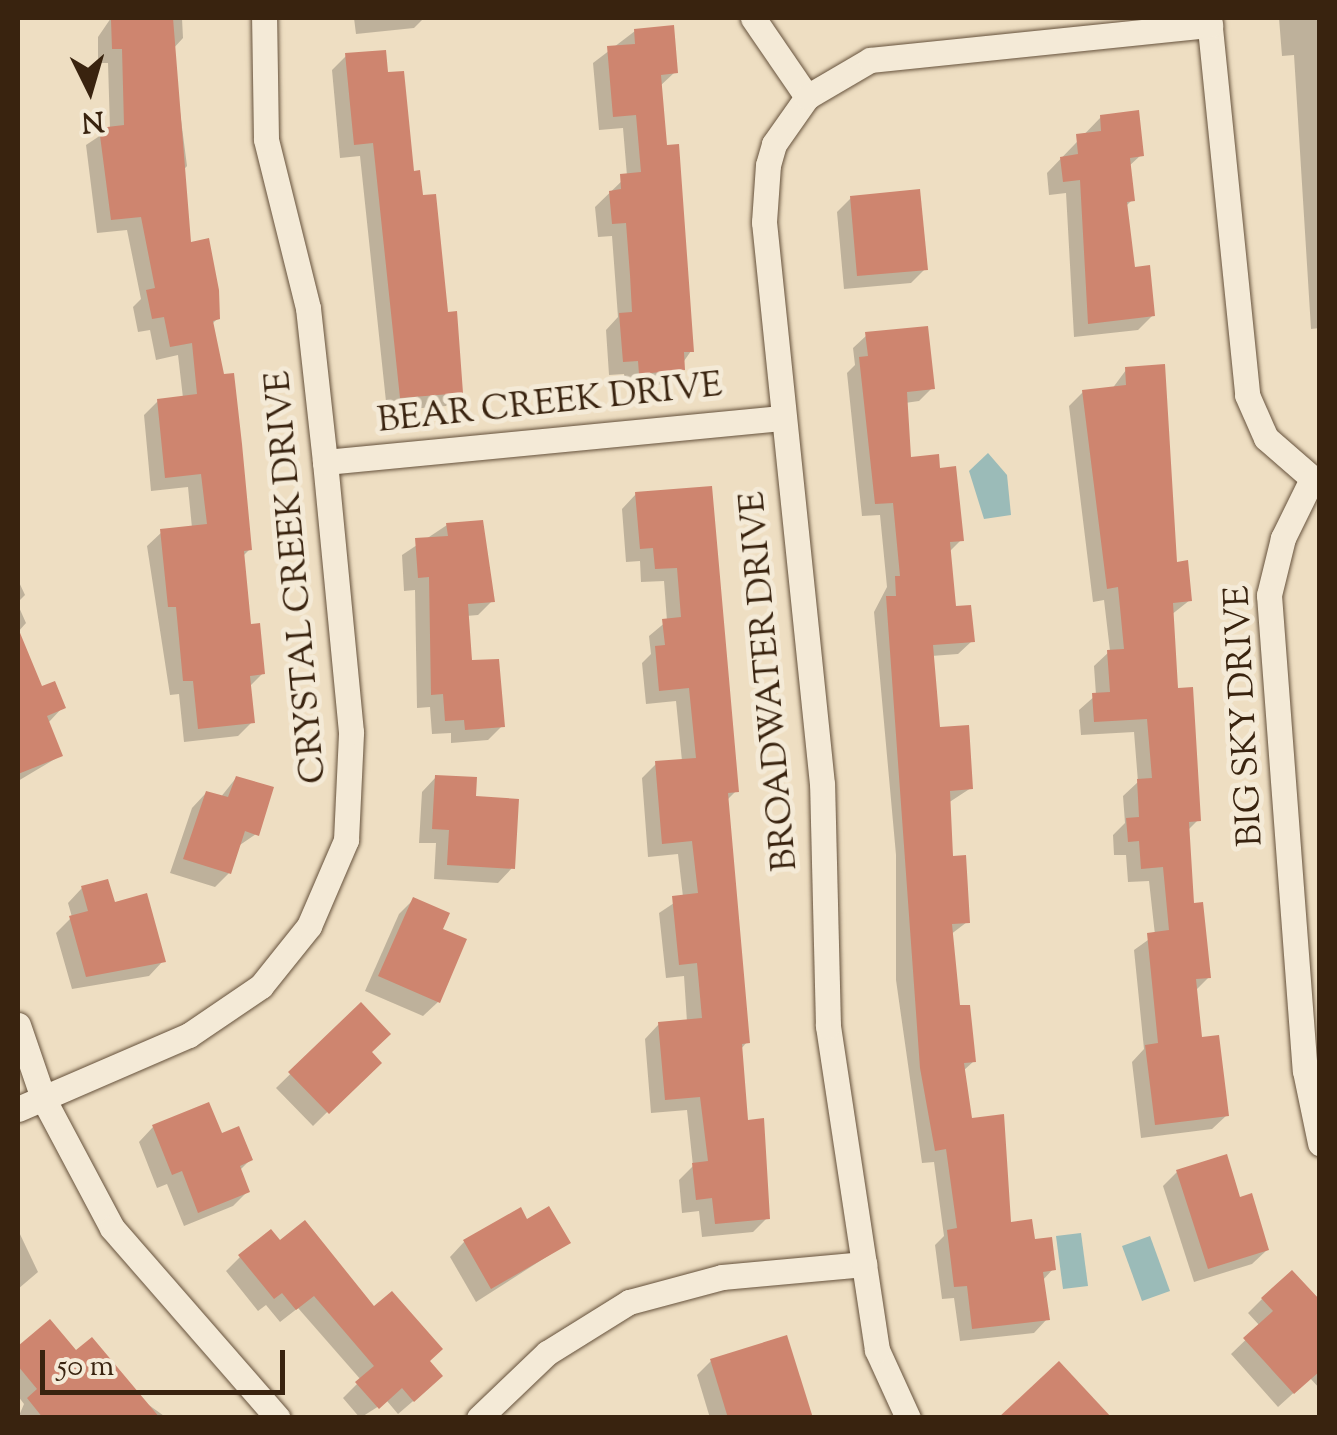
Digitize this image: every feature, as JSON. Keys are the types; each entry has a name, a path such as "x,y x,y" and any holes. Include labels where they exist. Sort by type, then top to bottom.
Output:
{"street":[{"name":"CRYSTAL CREEK DRIVE","path":"18,1109 188,1035 240,1003 286,958 326,895 346,840 352,764 325,462 308,308 266,139 264,18"},
{"path":"753,18 806,97 848,68 897,55 1209,21"},
{"name":"BIG SKY DRIVE","path":"1209,21 1247,395 1266,438 1315,483 1283,538 1269,595 1305,1071 1320,1144"},
{"name":"BROADWATER DRIVE","path":"806,97 774,144 764,190 782,418 822,784 824,984 880,1362 908,1418"},
{"name":"BEAR CREEK DRIVE","path":"325,462 782,418"},
{"path":"18,1025 43,1098 112,1228 278,1418"},
{"path":"480,1418 546,1353 629,1302 722,1277 864,1264"}],"water":[{"path":"988,453 1007,475 1011,515 984,519 969,471"},
{"path":"1081,1233 1088,1286 1063,1289 1056,1236"},
{"path":"1150,1236 1170,1291 1142,1301 1122,1246"}],"building":[{"path":"173,18 191,242 209,238 219,290 220,319 213,321 224,374 234,373 252,550 244,551 251,624 260,623 265,674 250,676 255,723 198,729 193,681 183,681 176,607 168,607 160,529 207,524 201,474 165,478 157,399 197,394 192,343 170,347 164,317 152,319 146,290 155,288 141,217 111,220 99,128 124,125 122,49 112,49 111,20"},
{"path":"674,25 678,73 661,75 667,145 679,144 694,352 684,352 685,370 639,374 638,361 623,362 619,313 632,312 626,223 612,224 609,191 621,189 620,174 641,172 636,115 613,117 607,46 635,44 634,29"},
{"path":"386,50 388,72 404,71 414,171 420,170 423,195 436,194 448,312 457,311 463,393 400,398 373,143 354,145 345,53"},
{"path":"1139,110 1144,156 1130,158 1135,201 1127,202 1135,267 1150,265 1155,316 1088,324 1080,180 1063,182 1060,157 1078,154 1076,134 1101,131 1100,115"},
{"path":"920,189 928,270 857,276 850,196"},
{"path":"928,326 935,389 907,392 911,457 939,454 940,468 956,466 964,541 950,542 956,606 971,605 975,642 933,645 940,727 969,725 973,789 950,791 953,856 966,855 970,923 952,924 960,1005 970,1005 976,1062 964,1063 972,1118 1004,1114 1011,1222 1032,1219 1035,1239 1052,1237 1056,1270 1043,1272 1050,1320 972,1329 967,1286 954,1287 947,1230 957,1228 946,1149 935,1151 920,1068 886,596 896,596 895,576 900,576 893,503 875,504 859,357 868,356 865,332"},
{"path":"1165,364 1177,562 1188,560 1192,601 1173,603 1178,688 1193,687 1201,821 1189,822 1194,903 1203,902 1211,978 1196,979 1202,1037 1219,1035 1229,1116 1155,1125 1145,1045 1158,1043 1147,933 1169,930 1163,867 1141,869 1139,841 1128,842 1126,818 1139,817 1137,779 1152,778 1147,719 1094,722 1092,693 1110,692 1107,650 1124,649 1118,587 1107,589 1082,390 1126,385 1125,367"},
{"path":"712,486 739,792 728,793 750,1043 742,1044 748,1120 764,1118 770,1219 715,1224 712,1198 696,1200 692,1163 708,1161 700,1097 665,1100 658,1022 702,1018 697,963 679,965 672,896 698,893 692,841 662,844 655,761 696,758 689,688 659,691 655,646 665,645 662,619 681,617 677,568 655,569 653,548 640,549 635,492"},
{"path":"483,520 495,602 468,604 472,660 499,659 505,727 465,730 464,720 445,721 443,694 431,695 429,577 418,578 415,538 448,536 446,523"},
{"path":"18,628 42,686 55,681 66,708 47,716 63,756 18,774"},
{"path":"435,775 477,777 476,796 519,799 515,869 447,865 449,830 432,829"},
{"path":"236,776 274,787 259,836 245,831 231,874 183,859 206,791 228,797"},
{"path":"108,879 115,902 147,893 166,962 86,977 69,916 88,911 81,886"},
{"path":"413,897 450,913 443,929 467,939 440,1003 378,976"},
{"path":"361,1002 391,1034 372,1052 382,1063 329,1114 288,1072"},
{"path":"209,1102 222,1133 239,1126 253,1160 240,1166 250,1192 198,1213 182,1171 172,1175 152,1125"},
{"path":"1227,1154 1240,1197 1252,1193 1269,1250 1208,1269 1176,1170"},
{"path":"549,1206 571,1243 491,1289 463,1240 521,1207 527,1219"},
{"path":"305,1220 374,1306 392,1291 443,1349 430,1361 443,1376 414,1402 402,1388 379,1409 355,1382 374,1366 314,1296 296,1310 282,1293 274,1299 238,1255 271,1229 280,1240"},
{"path":"1292,1270 1320,1300 1320,1371 1294,1394 1243,1338 1273,1311 1261,1298"},
{"path":"50,1319 76,1350 92,1337 160,1418 43,1418 27,1398 37,1389 18,1366 18,1346"},
{"path":"787,1335 813,1418 728,1418 710,1359"},
{"path":"1059,1361 1112,1418 998,1418"}]}
